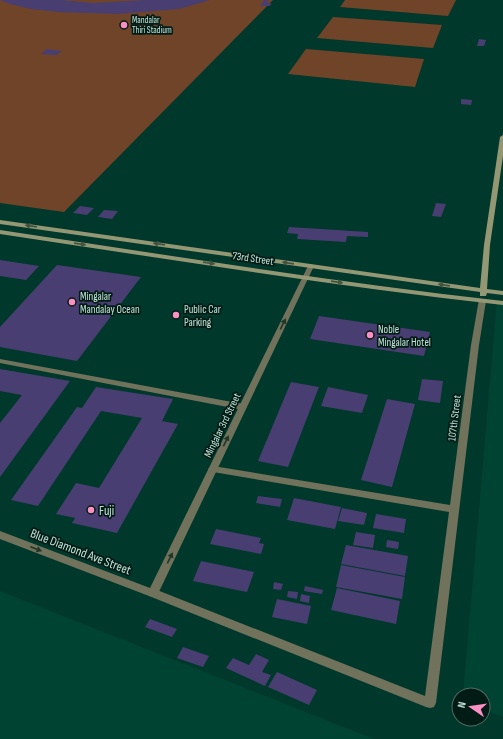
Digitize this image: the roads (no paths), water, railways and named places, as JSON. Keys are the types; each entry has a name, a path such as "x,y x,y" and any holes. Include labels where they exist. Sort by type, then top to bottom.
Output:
{"main road":[{"name":"107th Street","path":"482,301 487,244 501,165 503,137"},
{"name":"73rd Street","path":"0,222 503,293"},
{"name":"73rd Street","path":"0,232 305,277 503,303"}],"street":[{"name":"Mingalar 3rd Street","path":"153,593 311,266"},
{"name":"107th Street","path":"430,703 475,344 482,301"},
{"path":"0,361 243,407"},
{"path":"213,469 454,509"},
{"name":"Blue Diamond Ave Street","path":"0,535 153,593 430,703"}],"place":[{"name":"Mandalar Thiri Stadium","path":"124,25"},
{"name":"Mingalar Mandalay Ocean","path":"72,302"},
{"name":"Public Car Parking","path":"176,315"},
{"name":"Noble Mingalar Hotel","path":"370,335"},
{"name":"Fuji","path":"91,510"}]}
